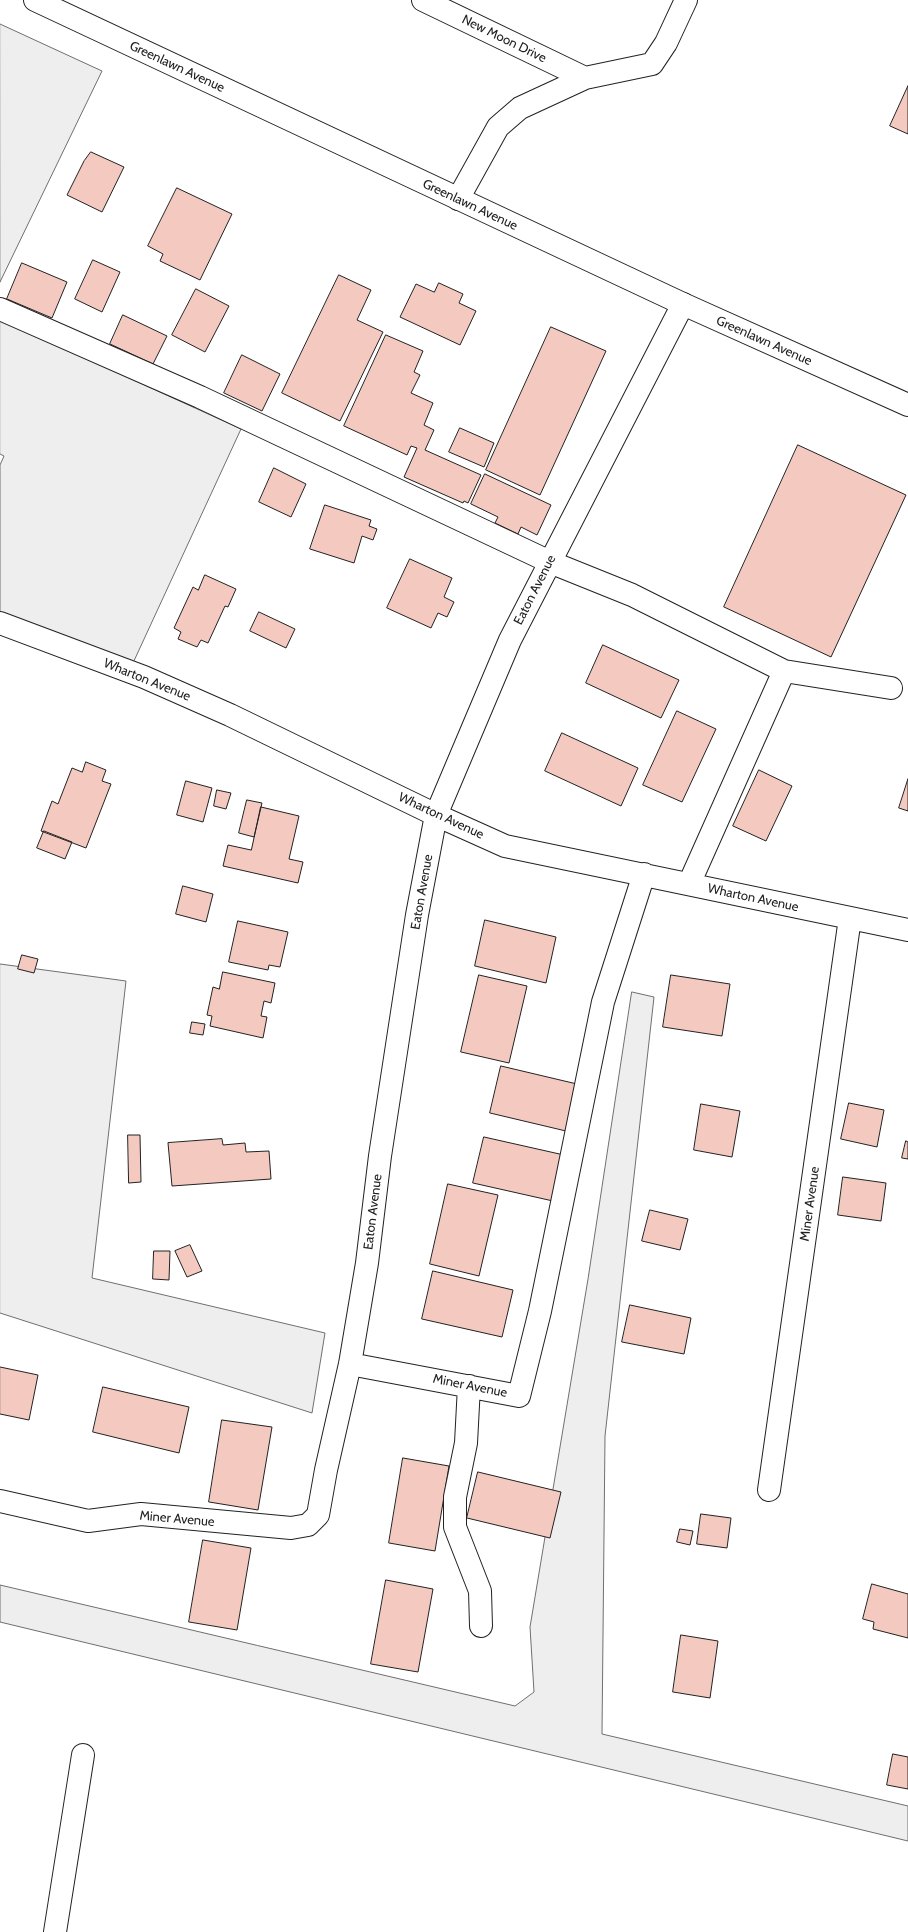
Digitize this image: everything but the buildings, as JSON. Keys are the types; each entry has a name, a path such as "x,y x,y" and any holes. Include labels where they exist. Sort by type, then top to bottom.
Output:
{"street":[{"name":"Greenlawn Avenue","path":"35,0 683,304 908,406"},
{"name":"New Moon Drive","path":"423,0 584,78"},
{"path":"458,199 498,127 520,108 584,78 652,64 666,43 686,0"},
{"name":"Eaton Avenue","path":"308,1525 318,1515 326,1470 350,1364 417,915 436,815 510,640 683,304"},
{"path":"0,309 200,397 550,562 632,595 784,671 891,688"},
{"name":"Wharton Avenue","path":"0,624 144,677 230,715 436,815 505,846 908,930"},
{"path":"689,884 784,671"},
{"name":"Miner Avenue","path":"350,1364 519,1396 540,1311 602,1002 644,874"},
{"name":"Miner Avenue","path":"769,1490 850,918"},
{"path":"469,1386 466,1443 455,1497 455,1527 480,1590 481,1626"},
{"name":"Miner Avenue","path":"0,1501 88,1521 141,1514 266,1527 291,1528 308,1525"},
{"path":"55,1932 83,1755"}],"shaded area":[{"path":"0,24 102,71 0,282"},
{"path":"0,319 241,429 133,663 0,612 0,465 4,456 0,454"},
{"path":"0,964 126,981 92,1278 325,1333 312,1413 0,1313"},
{"path":"632,992 654,997 605,1436 602,1734 908,1806 908,1841 0,1622 0,1585 515,1706 534,1692 530,1627 588,1279"}]}
